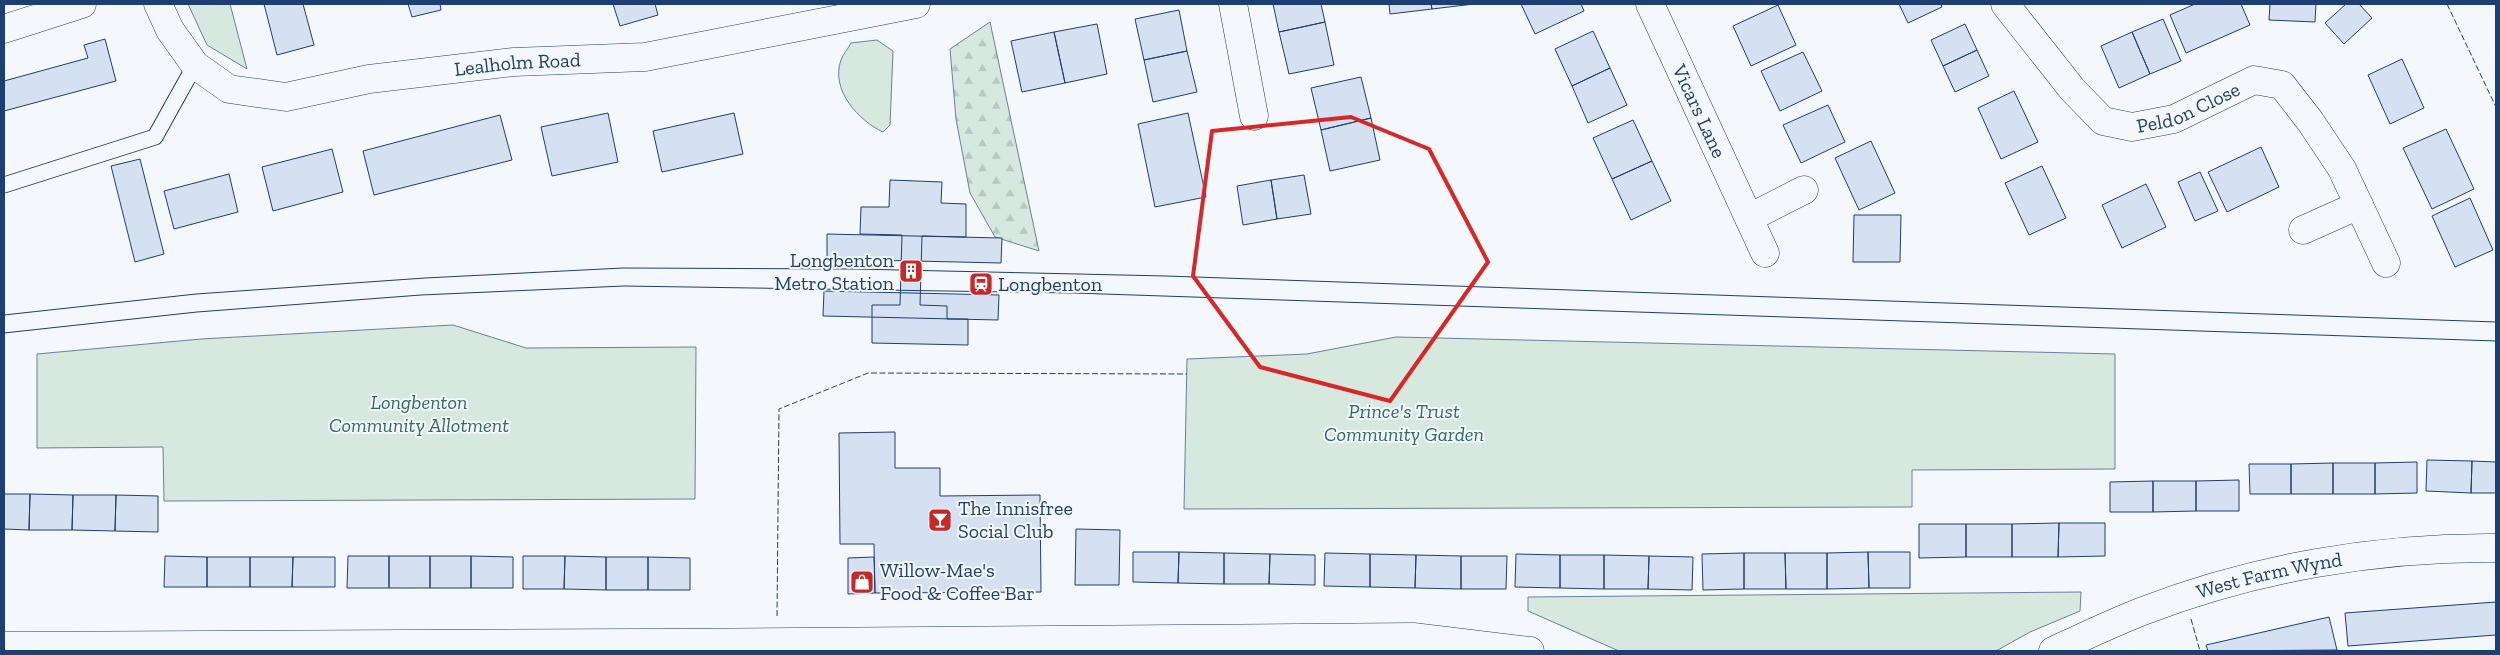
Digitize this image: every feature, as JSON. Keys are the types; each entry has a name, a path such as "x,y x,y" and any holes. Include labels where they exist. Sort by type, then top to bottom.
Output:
{"street":[{"path":"4,30 82,4"},
{"name":"Lealholm Road","path":"158,4 170,30 195,64 229,89 286,96 369,79 514,62 646,57 854,10 916,4"},
{"path":"1233,4 1254,116"},
{"name":"Vicars Lane","path":"1650,4 1765,253"},
{"name":"Peldon Close","path":"2005,4 2072,89 2104,121 2132,127 2165,121 2217,99 2254,80 2282,86 2310,121 2342,169 2386,263"},
{"path":"1749,218 1804,190"},
{"path":"2304,230 2359,205"},
{"name":"West Farm Wynd","path":"2053,651 2144,611 2206,590 2266,574 2370,555 2425,550 2496,548"},
{"path":"4,646 291,649 915,646 1413,637 1530,651"}],"lane":[{"path":"4,186 155,137 195,64"}],"highlighted area":[{"path":"1351,117 1429,149 1488,262 1390,401 1260,367 1193,276 1212,131"}],"green space":[{"path":"188,4 230,4 247,69 207,45"},
{"path":"990,22 1039,251 995,237 970,193 956,119 950,49"},
{"path":"877,40 893,51 890,125 883,132 865,120 849,103 843,93 839,71 842,58 851,43"},
{"name":"Longbenton Community Allotment","path":"453,325 526,348 696,347 695,499 164,501 163,447 37,448 37,354 201,339"},
{"name":"Prince's Trust Community Garden","path":"1396,337 2115,354 2115,469 1912,470 1912,507 1184,509 1187,359 1307,354"},
{"path":"2081,592 2080,611 2030,632 1996,651 1619,651 1528,611 1528,597"}],"building":[{"path":"264,4 303,4 314,45 277,55"},
{"path":"408,4 440,4 441,10 412,17"},
{"path":"613,4 655,4 658,15 620,26"},
{"path":"1273,4 1321,4 1325,22 1279,32"},
{"path":"1389,4 1431,4 1432,9 1390,14"},
{"path":"1431,4 1474,4 1432,9"},
{"path":"1521,4 1581,4 1584,11 1535,34"},
{"path":"1899,4 1941,4 1942,7 1908,23"},
{"path":"2195,4 2241,4 2250,25 2186,53 2170,15"},
{"path":"2270,4 2316,4 2315,22 2269,20"},
{"path":"2346,4 2359,4 2372,18 2344,44 2325,23"},
{"path":"1778,5 1796,45 1751,66 1733,26"},
{"path":"1179,10 1187,51 1144,60 1135,19"},
{"path":"2163,19 2181,61 2150,74 2132,32"},
{"path":"1325,22 1334,65 1289,74 1279,32"},
{"path":"1097,24 1107,74 1065,83 1054,32"},
{"path":"1965,24 1977,50 1943,66 1931,40"},
{"path":"1593,31 1610,68 1572,86 1555,49"},
{"path":"1054,32 1065,83 1022,92 1011,41"},
{"path":"2132,32 2150,74 2119,88 2101,46"},
{"path":"105,39 116,81 4,111 4,81 88,58 84,45"},
{"path":"1977,50 1989,76 1955,92 1943,66"},
{"path":"1187,51 1197,92 1153,102 1144,60"},
{"path":"1803,52 1822,91 1780,111 1761,71"},
{"path":"2402,59 2424,108 2390,124 2368,75"},
{"path":"1610,68 1627,105 1588,123 1572,86"},
{"path":"1361,77 1371,118 1321,130 1311,88"},
{"path":"2014,91 2038,142 2001,159 1978,108"},
{"path":"1828,105 1845,142 1801,163 1783,125"},
{"path":"608,113 618,162 552,176 541,127"},
{"path":"734,113 743,154 662,172 653,131"},
{"path":"1188,113 1206,197 1155,207 1138,124"},
{"path":"500,115 512,160 374,195 363,151"},
{"path":"1371,118 1380,160 1330,171 1321,130"},
{"path":"1633,120 1652,161 1612,179 1593,138"},
{"path":"2446,129 2474,189 2432,209 2403,148"},
{"path":"1871,141 1895,193 1859,210 1835,158"},
{"path":"2261,147 2279,187 2227,212 2208,172"},
{"path":"332,149 343,192 273,211 262,167"},
{"path":"140,159 164,254 135,262 111,166"},
{"path":"1652,161 1671,201 1631,220 1612,179"},
{"path":"2042,166 2066,218 2029,235 2005,183"},
{"path":"2200,172 2218,211 2195,221 2178,182"},
{"path":"229,174 238,212 174,229 164,191"},
{"path":"1304,175 1311,214 1277,219 1271,180"},
{"name":"Longbenton Metro Station","path":"890,180 942,182 941,203 966,204 966,237 922,236 920,305 947,306 947,319 968,319 968,345 872,343 872,305 900,305 902,235 860,234 861,207 889,207"},
{"path":"1271,180 1277,219 1243,225 1237,186"},
{"path":"2146,184 2166,227 2122,248 2102,205"},
{"path":"2470,198 2493,250 2455,267 2432,216"},
{"path":"1854,215 1901,215 1900,262 1853,262"},
{"path":"827,234 1002,238 1001,263 827,259"},
{"path":"824,291 999,295 998,320 823,316"},
{"name":"The Innisfree Social Club","path":"895,432 895,468 940,468 940,496 1040,495 1041,592 875,593 874,544 840,544 839,433"},
{"path":"2427,460 2472,461 2471,493 2426,491"},
{"path":"2472,461 2496,462 2496,493 2471,493"},
{"path":"2417,462 2417,493 2375,494 2375,463"},
{"path":"2333,463 2375,463 2375,494 2333,494"},
{"path":"2333,463 2333,494 2291,494 2291,464"},
{"path":"2249,464 2291,464 2291,494 2250,494"},
{"path":"2239,480 2239,511 2196,511 2196,481"},
{"path":"2153,481 2153,512 2110,512 2110,482"},
{"path":"2153,481 2196,481 2196,511 2153,512"},
{"path":"4,494 30,494 29,530 4,529"},
{"path":"30,494 73,495 72,530 29,530"},
{"path":"73,495 116,495 115,531 72,530"},
{"path":"116,495 158,496 158,532 115,531"},
{"path":"2059,523 2105,523 2105,556 2058,557"},
{"path":"2059,523 2058,557 2012,557 2012,524"},
{"path":"1919,524 1966,524 1966,557 1919,558"},
{"path":"1966,524 2012,524 2012,557 1966,557"},
{"path":"1076,529 1120,530 1119,585 1075,585"},
{"path":"1133,552 1179,552 1178,583 1133,582"},
{"path":"1179,552 1224,553 1224,584 1178,583"},
{"path":"1868,552 1910,552 1910,588 1869,588"},
{"path":"1868,552 1869,588 1827,589 1827,553"},
{"path":"1224,553 1270,554 1269,584 1224,584"},
{"path":"1325,553 1370,554 1370,587 1324,586"},
{"path":"1744,553 1744,589 1703,590 1702,554"},
{"path":"1744,553 1785,553 1786,589 1744,589"},
{"path":"1785,553 1827,553 1827,589 1786,589"},
{"path":"1270,554 1315,555 1315,585 1269,584"},
{"path":"1370,554 1416,555 1415,588 1370,587"},
{"path":"1516,554 1560,555 1560,588 1515,587"},
{"path":"1416,555 1461,556 1461,589 1415,588"},
{"path":"1560,555 1604,555 1604,589 1560,588"},
{"path":"1604,555 1649,556 1648,589 1604,589"},
{"path":"165,556 207,557 207,587 164,587"},
{"path":"348,556 389,556 389,588 347,588"},
{"path":"389,556 430,556 430,588 389,588"},
{"path":"430,556 471,556 471,588 430,588"},
{"path":"471,556 513,557 513,588 471,588"},
{"path":"523,556 565,556 564,589 523,589"},
{"path":"565,556 606,557 606,590 564,589"},
{"path":"1461,556 1507,556 1506,589 1461,589"},
{"path":"1649,556 1693,557 1692,590 1648,589"},
{"path":"207,557 250,557 250,587 207,587"},
{"path":"250,557 293,557 292,587 250,587"},
{"path":"293,557 335,557 335,587 292,587"},
{"path":"606,557 648,557 648,590 606,590"},
{"path":"648,557 690,558 690,590 648,590"},
{"path":"874,557 875,593 848,594 848,558"},
{"path":"2496,602 2496,635 2348,646 2345,613"},
{"path":"2329,617 2337,650 2208,651 2206,645"}],"tram line":[{"path":"4,315 196,294 425,278 623,268 855,269 1166,276 2496,322"},
{"path":"4,333 197,312 421,295 624,286 1074,293 2496,341"}],"fence":[{"path":"2447,4 2496,107"},
{"path":"777,616 779,409 868,373 1187,374"},
{"path":"2191,619 2200,651"}],"place":[{"name":"Longbenton Metro Station","path":"911,271"},
{"name":"Longbenton","path":"981,284"},
{"name":"The Innisfree Social Club","path":"940,520"},
{"name":"Willow-Mae's Food & Coffee Bar","path":"862,582"}]}
